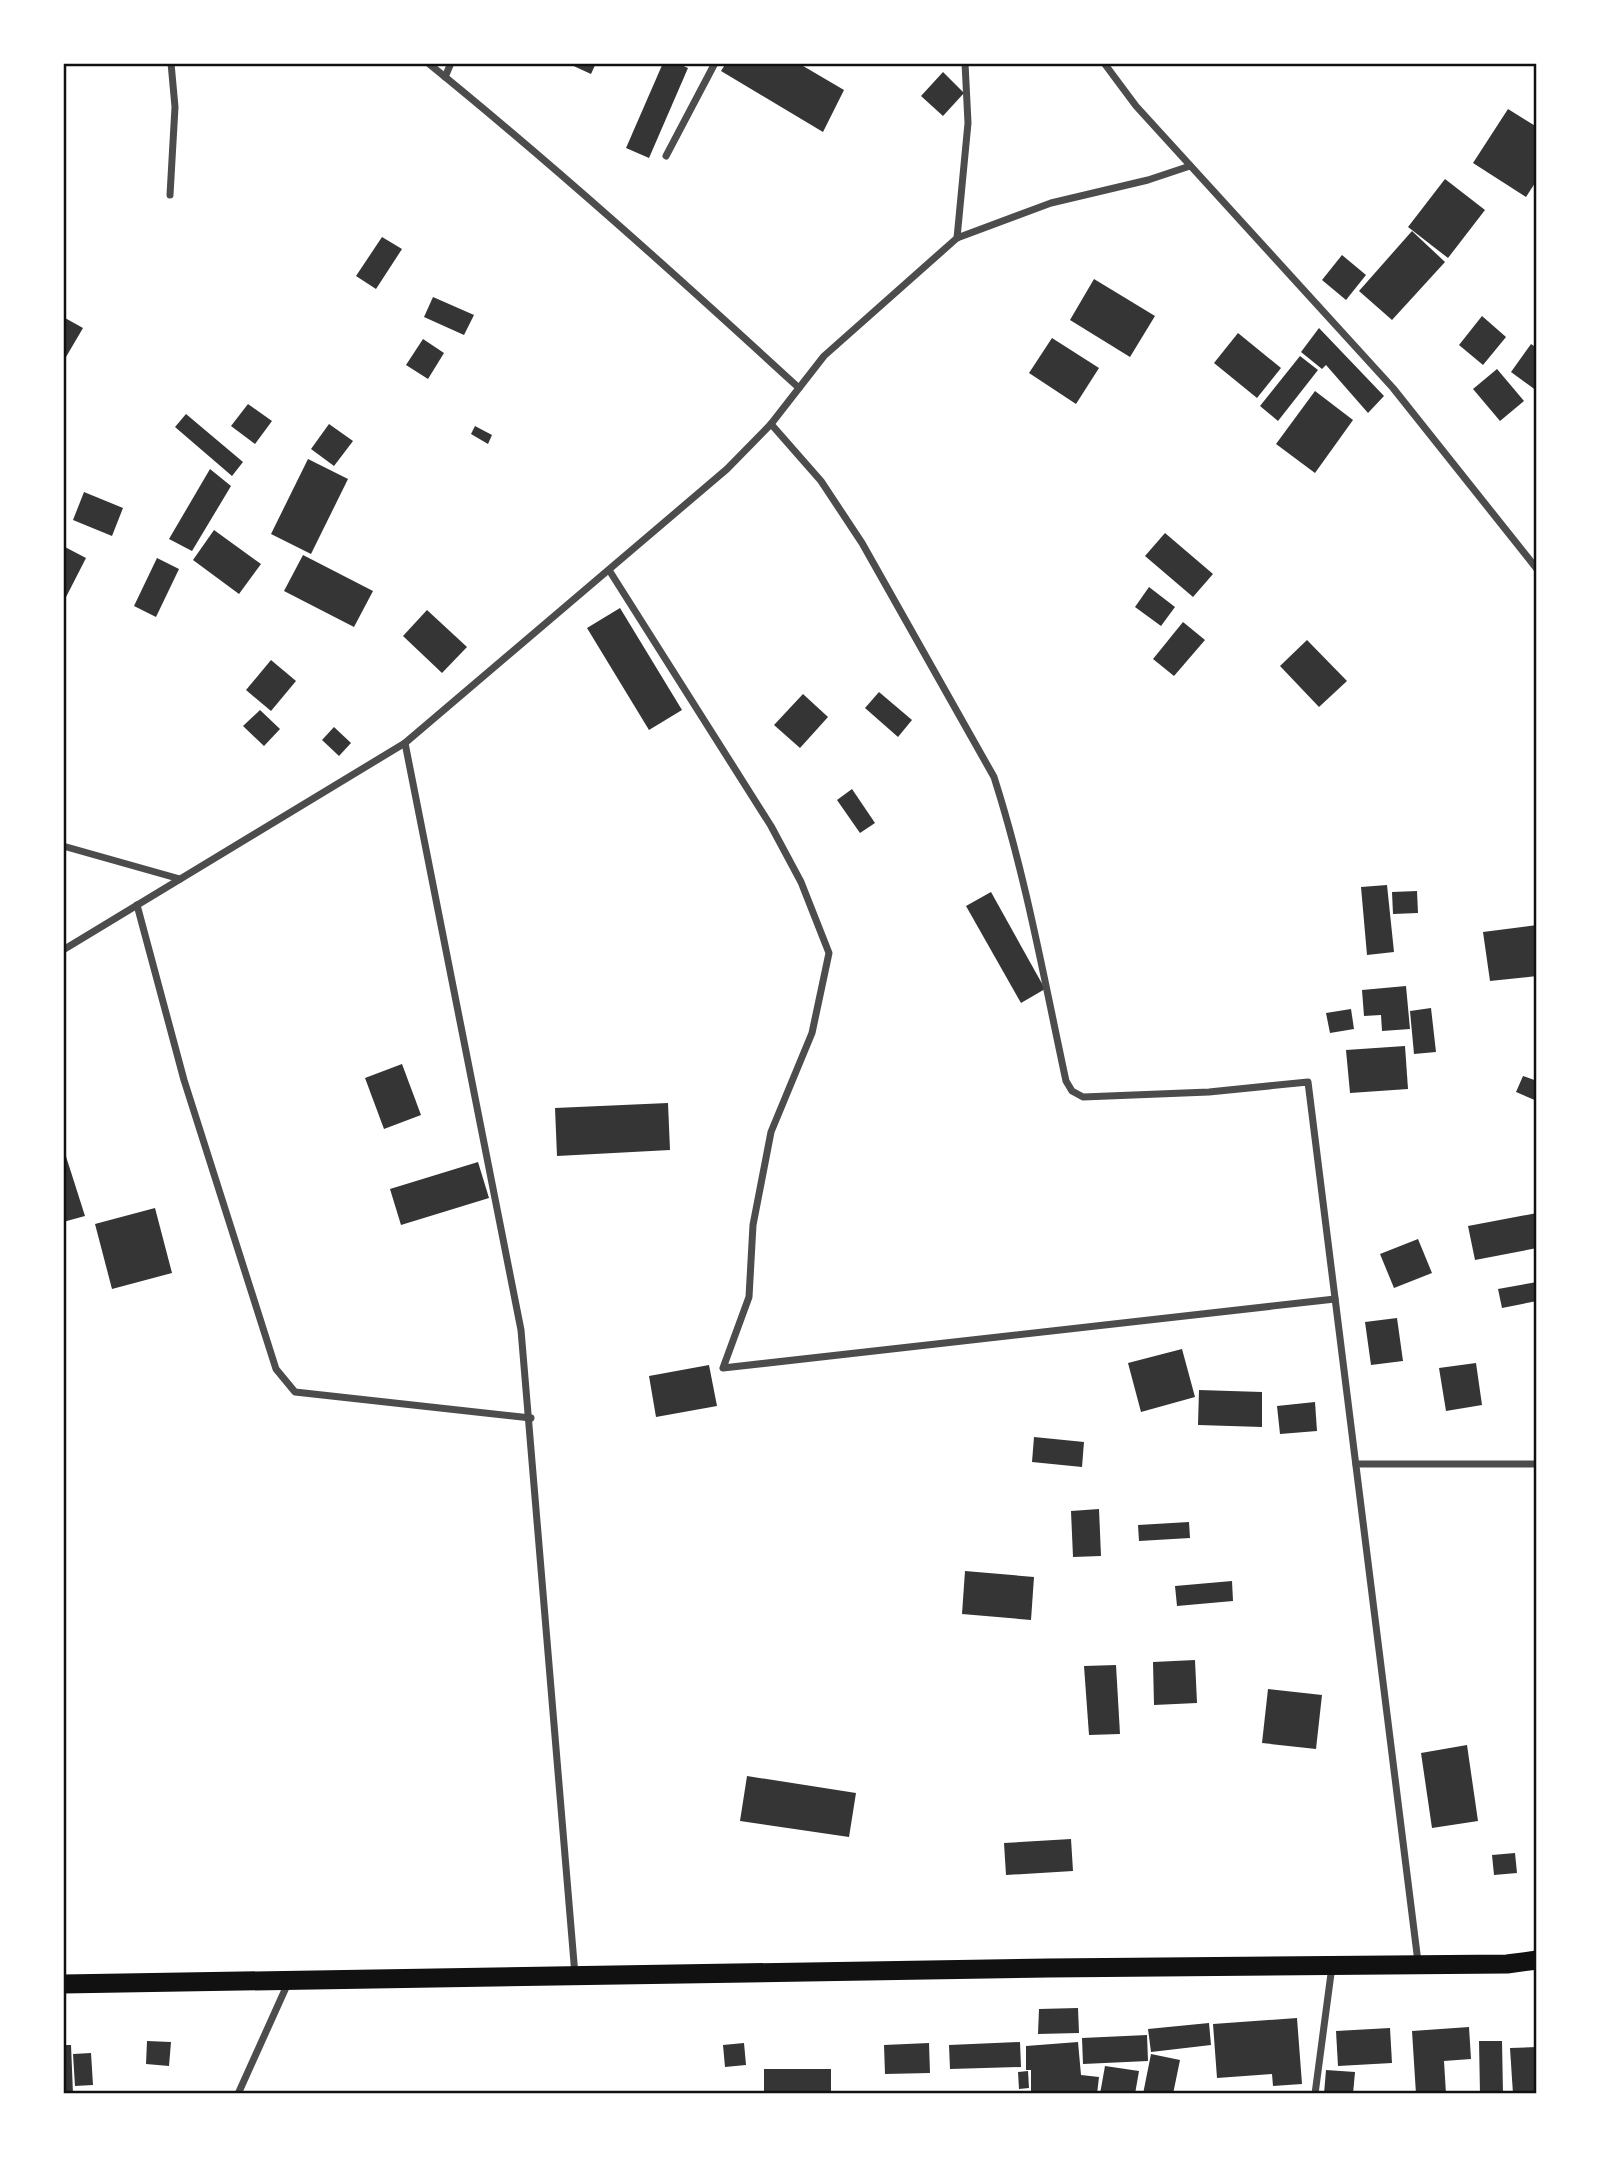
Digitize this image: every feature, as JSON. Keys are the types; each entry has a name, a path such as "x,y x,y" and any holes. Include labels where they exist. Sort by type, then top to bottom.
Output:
{"highway":[{"path":"63,1984 1507,1964 1537,1960"},
{"path":"1507,1964 1537,1970"}],"street":[{"path":"170,195 176,107 171,63"},
{"path":"428,63 657,257 799,388"},
{"path":"445,77 451,63"},
{"path":"666,156 715,63"},
{"path":"957,238 968,123 965,63"},
{"path":"1104,63 1136,106 1393,388 1537,569"},
{"path":"63,950 405,743 727,469 771,424 824,356 957,238 1051,203 1148,180 1190,166"},
{"path":"771,424 821,481 862,543 994,778 1007,817 1037,937 1066,1081 1072,1091 1083,1097 1209,1092 1308,1082 1419,1964"},
{"path":"609,570 771,826 800,882 829,953 812,1033 771,1132 753,1225 749,1297 723,1368 1335,1300"},
{"path":"405,743 522,1330 575,1975"},
{"path":"63,846 180,879"},
{"path":"137,905 184,1080 276,1369 295,1392 531,1418"},
{"path":"1356,1464 1537,1464"},
{"path":"1315,2094 1332,1965"},
{"path":"238,2094 289,1979"}],"building":[{"path":"567,63 596,63 591,74"},
{"path":"663,63 677,63 688,68 649,158 626,148"},
{"path":"726,63 798,63 844,90 823,132 721,71"},
{"path":"943,72 964,93 943,116 921,96"},
{"path":"1508,109 1537,127 1537,180 1526,197 1473,163"},
{"path":"1445,179 1485,210 1448,258 1408,227"},
{"path":"1412,231 1445,262 1392,320 1359,291"},
{"path":"382,237 402,249 376,289 356,276"},
{"path":"1342,255 1366,275 1346,300 1322,280"},
{"path":"1094,279 1155,316 1130,357 1070,320"},
{"path":"433,297 474,315 464,335 424,317"},
{"path":"1482,316 1506,337 1483,365 1459,345"},
{"path":"65,318 83,328 66,357 63,355"},
{"path":"1319,328 1384,396 1368,413 1326,365 1322,369 1301,352"},
{"path":"1238,333 1281,368 1257,398 1214,363"},
{"path":"1052,338 1099,368 1076,404 1029,373"},
{"path":"423,339 444,353 428,379 406,365"},
{"path":"1531,344 1537,348 1537,391 1511,372"},
{"path":"1300,356 1318,370 1278,421 1260,406"},
{"path":"1497,369 1524,401 1500,421 1473,389"},
{"path":"1315,391 1353,420 1315,473 1276,444"},
{"path":"248,404 272,421 255,444 231,426"},
{"path":"186,414 243,462 232,476 175,427"},
{"path":"329,424 353,441 334,466 311,449"},
{"path":"475,426 492,435 488,444 471,434"},
{"path":"308,459 348,479 311,554 271,534"},
{"path":"210,469 231,486 192,551 169,539"},
{"path":"84,492 123,508 112,536 73,520"},
{"path":"214,530 261,564 239,594 193,560"},
{"path":"1165,533 1213,574 1193,597 1145,556"},
{"path":"63,546 86,558 63,603"},
{"path":"303,555 373,591 354,627 284,591"},
{"path":"157,558 179,569 156,617 134,606"},
{"path":"1149,587 1175,607 1161,626 1135,607"},
{"path":"620,608 682,710 649,730 587,628"},
{"path":"427,610 467,647 442,673 403,636"},
{"path":"1183,622 1205,640 1174,676 1153,659"},
{"path":"1307,640 1347,681 1319,707 1280,666"},
{"path":"271,660 296,681 271,711 246,690"},
{"path":"879,692 912,720 898,737 865,708"},
{"path":"803,694 828,717 800,748 774,725"},
{"path":"260,710 280,729 264,746 243,726"},
{"path":"334,727 351,743 339,756 322,740"},
{"path":"852,789 875,823 860,833 837,800"},
{"path":"1387,885 1394,952 1367,955 1361,887"},
{"path":"1417,891 1418,913 1393,914 1392,892"},
{"path":"991,892 1045,989 1021,1003 966,906"},
{"path":"1537,925 1537,976 1490,981 1483,932"},
{"path":"1406,986 1410,1029 1382,1031 1381,1015 1364,1016 1362,990"},
{"path":"1431,1008 1436,1052 1414,1054 1410,1011"},
{"path":"1351,1009 1354,1029 1330,1033 1326,1013"},
{"path":"1405,1046 1408,1089 1350,1093 1346,1050"},
{"path":"402,1064 421,1115 384,1129 365,1078"},
{"path":"1523,1076 1537,1081 1537,1101 1516,1092"},
{"path":"668,1103 670,1150 557,1156 555,1108"},
{"path":"63,1147 85,1216 63,1222"},
{"path":"478,1162 489,1198 401,1225 390,1189"},
{"path":"155,1208 172,1273 112,1289 95,1224"},
{"path":"1537,1213 1537,1248 1475,1260 1468,1226"},
{"path":"1418,1239 1432,1273 1394,1288 1380,1254"},
{"path":"1537,1282 1537,1301 1502,1308 1498,1289"},
{"path":"1397,1318 1403,1361 1371,1365 1365,1322"},
{"path":"1182,1349 1195,1397 1141,1412 1128,1363"},
{"path":"1476,1363 1482,1405 1446,1411 1439,1368"},
{"path":"709,1365 717,1406 656,1417 649,1376"},
{"path":"1199,1390 1262,1392 1262,1427 1198,1425"},
{"path":"1315,1402 1317,1431 1280,1434 1277,1406"},
{"path":"1034,1437 1084,1442 1082,1467 1032,1462"},
{"path":"1099,1509 1101,1556 1073,1557 1071,1511"},
{"path":"1189,1522 1190,1538 1139,1541 1138,1525"},
{"path":"965,1571 1034,1577 1031,1620 962,1614"},
{"path":"1232,1581 1233,1601 1177,1606 1175,1586"},
{"path":"1195,1660 1197,1703 1154,1705 1153,1662"},
{"path":"1116,1665 1120,1734 1089,1735 1084,1666"},
{"path":"1268,1689 1322,1695 1316,1749 1262,1743"},
{"path":"1467,1745 1478,1821 1432,1828 1421,1753"},
{"path":"747,1776 856,1793 849,1837 740,1821"},
{"path":"1071,1839 1073,1871 1006,1875 1004,1843"},
{"path":"1515,1853 1517,1873 1494,1875 1492,1855"},
{"path":"1078,2008 1079,2033 1038,2034 1039,2009"},
{"path":"1297,2018 1302,2084 1273,2086 1272,2074 1217,2078 1213,2024"},
{"path":"1209,2023 1211,2045 1151,2052 1148,2029"},
{"path":"1469,2027 1471,2059 1444,2061 1446,2094 1416,2094 1412,2031"},
{"path":"1390,2028 1392,2063 1338,2066 1336,2031"},
{"path":"1147,2035 1148,2061 1083,2064 1082,2038"},
{"path":"147,2041 171,2042 169,2066 146,2064"},
{"path":"1479,2041 1502,2041 1503,2094 1480,2094"},
{"path":"1020,2042 1021,2067 950,2069 949,2045"},
{"path":"1078,2042 1081,2075 1099,2077 1097,2094 1031,2094 1031,2070 1026,2070 1026,2046"},
{"path":"744,2043 746,2065 725,2067 723,2045"},
{"path":"929,2043 930,2073 885,2074 884,2045"},
{"path":"63,2045 71,2045 73,2094 63,2094"},
{"path":"1537,2047 1537,2093 1513,2094 1510,2048"},
{"path":"91,2053 93,2085 75,2086 73,2054"},
{"path":"1151,2054 1180,2060 1173,2094 1143,2094"},
{"path":"1105,2066 1139,2071 1135,2094 1100,2094"},
{"path":"764,2069 831,2069 831,2094 764,2094"},
{"path":"1326,2070 1355,2072 1353,2094 1324,2094"},
{"path":"1028,2071 1029,2088 1019,2089 1018,2072"}]}
